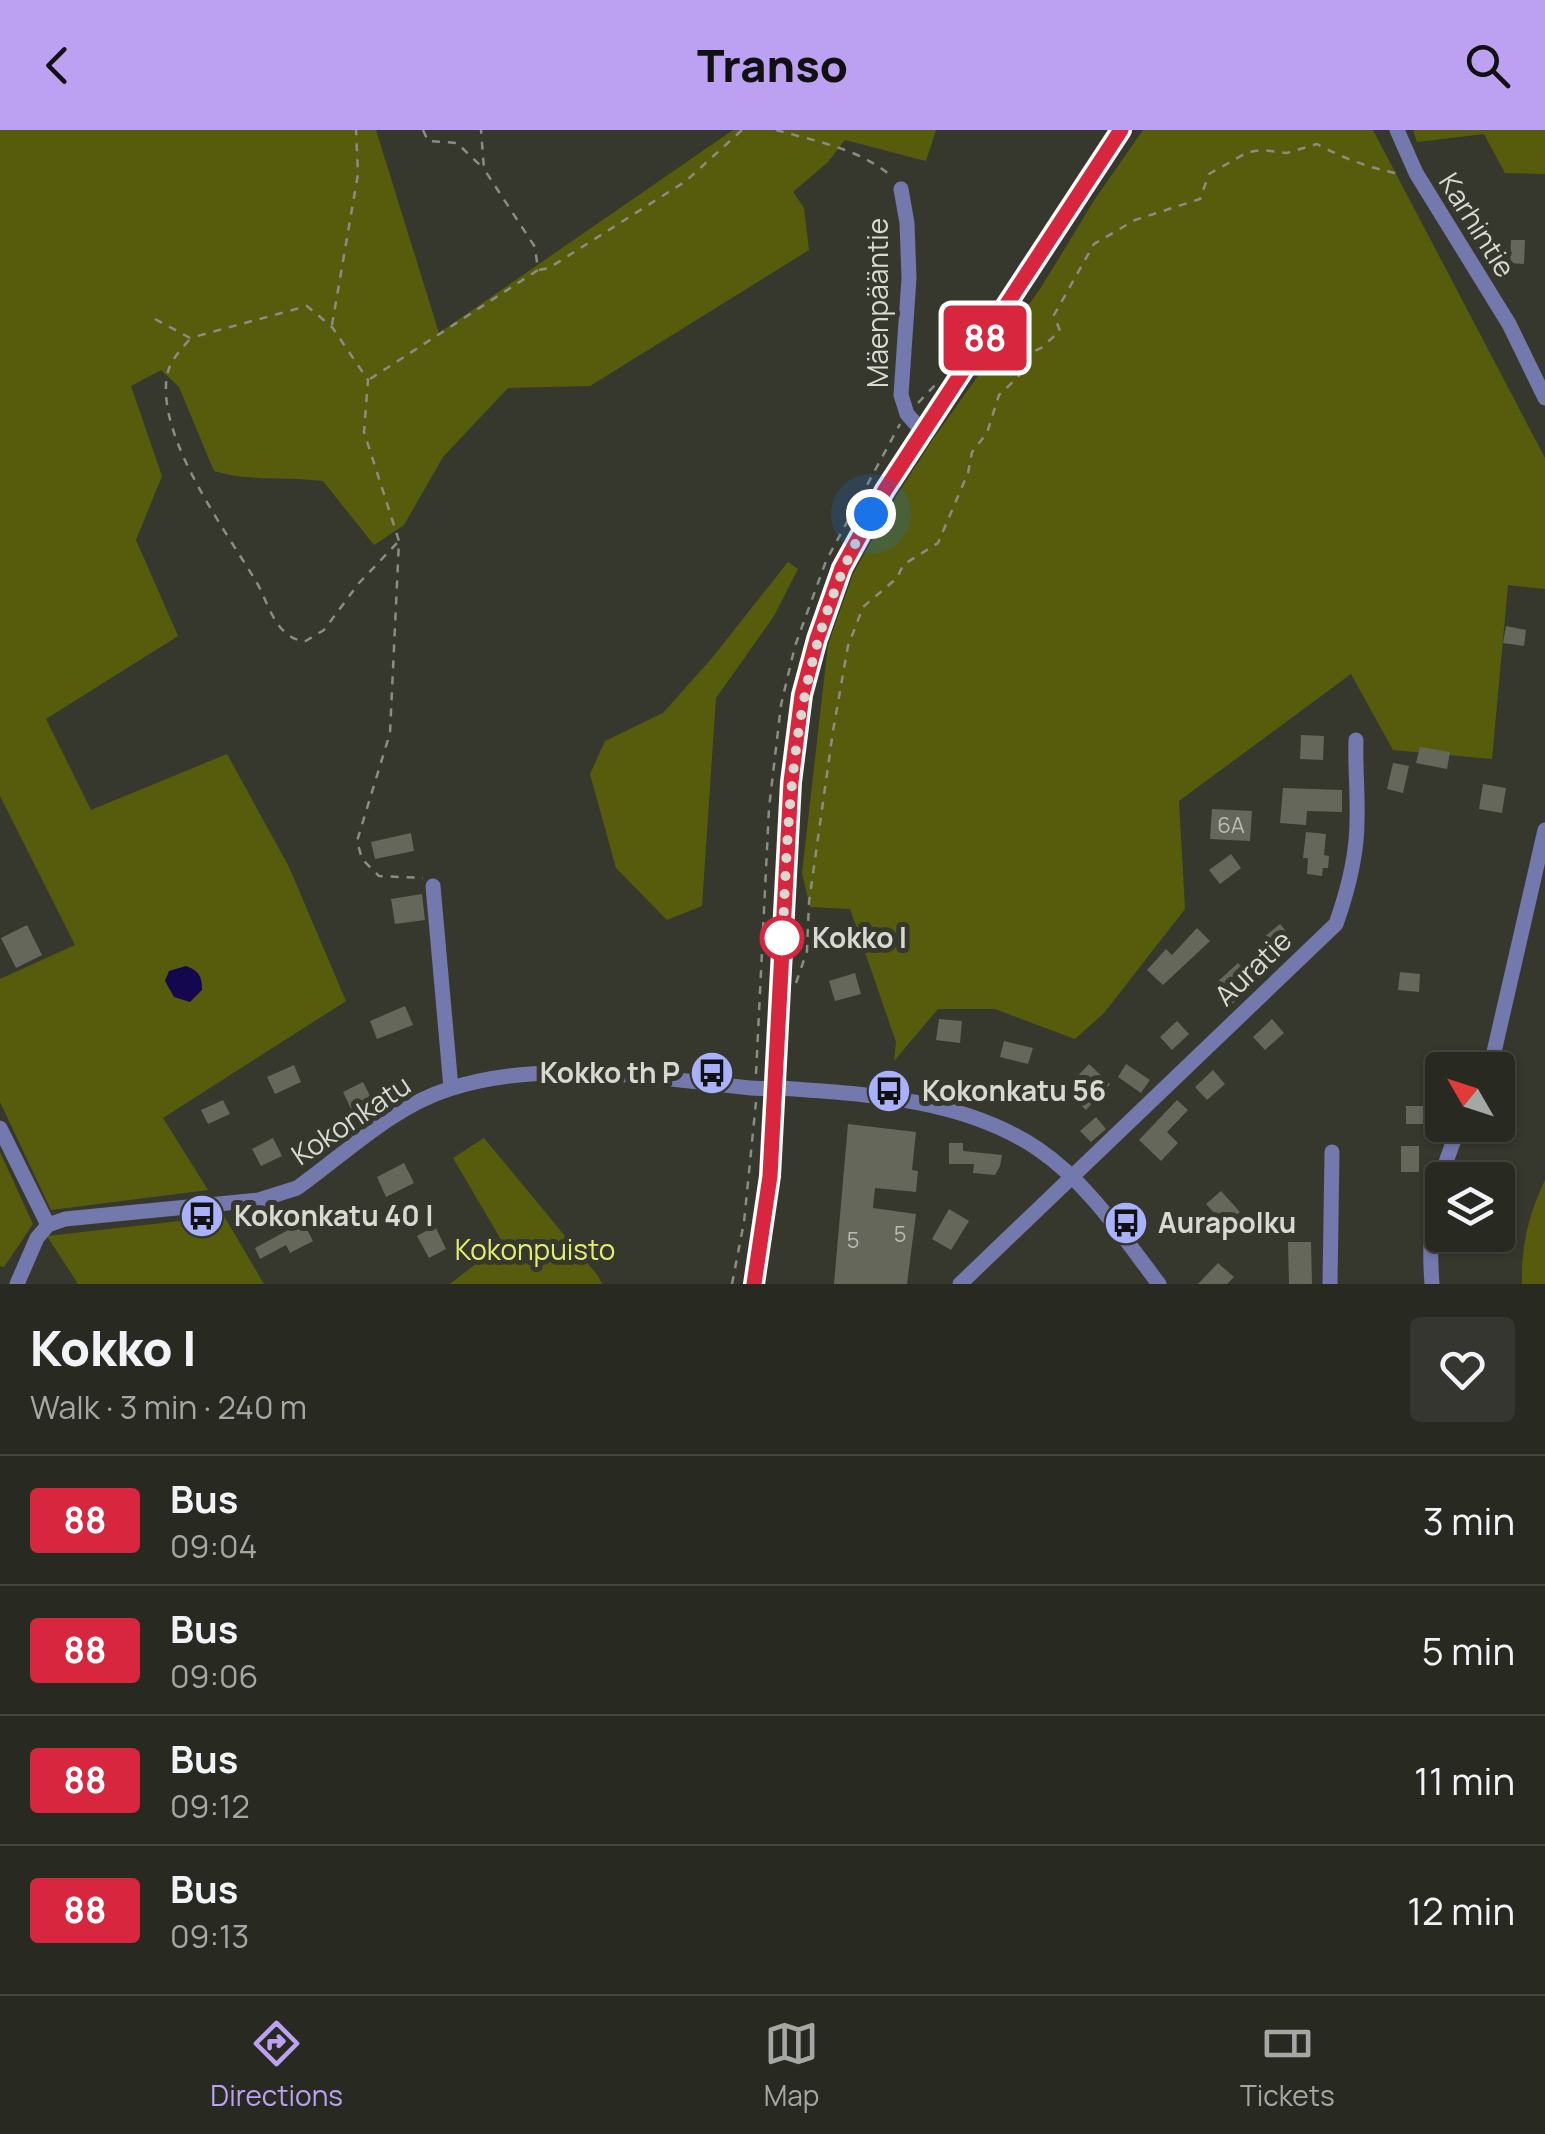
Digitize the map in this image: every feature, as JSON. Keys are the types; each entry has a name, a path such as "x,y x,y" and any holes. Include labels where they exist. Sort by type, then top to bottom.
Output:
{"street":[{"path":"754,1284 765,1223 776,1088 791,782 802,695 817,639 842,568 885,490 1121,130"},
{"name":"Karhintie","path":"1397,130 1418,177 1509,324 1545,398"},
{"name":"Mäenpääntie","path":"901,189 910,278 901,380 907,414 923,432"},
{"name":"Auratie","path":"1070,1178 1336,924 1345,898 1358,824 1356,740"},
{"path":"1494,1052 1545,830"},
{"path":"433,886 451,1088"},
{"name":"Kokonkatu","path":"48,1225 82,1216 135,1214 259,1200 279,1194 296,1188 403,1110 451,1088 550,1074 663,1077 916,1102 982,1121 1038,1149 1098,1203 1159,1284"},
{"path":"0,1128 48,1225 17,1284"},
{"path":"1432,1284 1431,1212 1453,1142"},
{"path":"1330,1284 1332,1152"},
{"path":"960,1284 1070,1178"}],"path":[{"path":"332,326 358,174 356,130"},
{"path":"423,130 428,141 458,143 484,169 535,247 538,270"},
{"path":"481,130 484,169"},
{"path":"368,380 538,270 549,268 686,181 742,130"},
{"name":"Mäenpääntie","path":"776,130 873,163 901,189"},
{"path":"792,992 808,951 809,902 832,731 848,646 863,607 896,578 903,565 938,542 968,473 972,452 986,433 999,395 1018,377 1032,352 1060,332 1054,316 1094,244 1135,220 1200,199 1209,174 1248,152 1287,153 1317,144 1350,162 1385,173 1418,177"},
{"path":"399,541 359,582 324,630 304,642 288,636 213,517 175,432 166,395 168,364 190,338 306,306 332,326 368,380 364,432 399,541 390,733 357,841 362,859 379,876 420,875 433,886"},
{"path":"154,319 190,338"},
{"path":"732,1284 744,1222 757,1089 769,808 781,705 795,646 826,561 907,414 936,384"}],"green space":[{"path":"0,130 376,130 439,333 733,130 936,130 926,161 845,140 828,162 793,192 804,208 809,250 590,386 508,388 443,457 404,525 374,545 323,481 241,477 214,471 179,387 161,370 131,386 162,476 136,540 178,636 46,719 91,810 227,754 289,867 346,1001 163,1118 208,1190 51,1210 0,1102 0,979 75,945 0,796"},
{"path":"1143,130 1373,130 1545,458 1545,589 1508,585 1492,759 1393,750 1351,674 1179,801 1185,909 1104,1013 1075,1039 995,1009 938,1009 894,1061 896,1042 850,909 810,907 802,873 828,645 853,574 897,495 1042,286"},
{"path":"1413,130 1545,130 1545,174 1505,173 1484,134 1417,142"},
{"path":"788,562 798,569 774,616 716,698 702,906 667,920 616,868 590,774 605,741 663,713"},
{"name":"Kokonpuisto","path":"484,1138 602,1284 450,1284 503,1243 453,1158"},
{"path":"0,1152 33,1224 4,1267 0,1266"},
{"path":"1545,1180 1545,1284 1522,1284 1527,1230"},
{"path":"224,1216 264,1284 78,1284 47,1236"}],"shaded area":[{"path":"186,966 199,975 202,985 190,1002 174,997 165,981 169,971"}],"building":[{"path":"1511,240 1525,240 1524,264 1510,263"},
{"path":"1506,626 1526,630 1524,646 1503,643"},
{"path":"1301,735 1324,736 1323,760 1300,759"},
{"path":"1420,747 1450,752 1447,769 1416,763"},
{"path":"1393,763 1409,766 1403,793 1387,789"},
{"path":"1483,784 1506,788 1502,813 1479,809"},
{"path":"1283,788 1342,790 1342,812 1307,811 1306,825 1280,823"},
{"path":"1212,809 1252,811 1250,841 1210,839"},
{"path":"1306,832 1326,834 1324,855 1329,856 1328,868 1323,868 1322,876 1307,874 1308,858 1303,858"},
{"path":"411,833 414,851 375,859 371,842"},
{"path":"1231,854 1241,868 1220,884 1209,870"},
{"path":"422,894 425,920 395,924 391,899"},
{"path":"1280,924 1291,937 1275,952 1263,938"},
{"path":"27,925 42,955 16,968 1,938"},
{"path":"1197,928 1210,941 1163,985 1147,970 1166,949 1172,955"},
{"path":"1238,963 1252,978 1246,984 1250,989 1231,1005 1214,985"},
{"path":"1400,972 1420,974 1419,992 1398,990"},
{"path":"855,973 861,994 835,1001 829,981"},
{"path":"405,1006 413,1025 377,1039 370,1021"},
{"path":"939,1019 962,1021 960,1043 936,1040"},
{"path":"1272,1019 1284,1033 1265,1050 1253,1037"},
{"path":"1177,1021 1189,1034 1172,1050 1160,1037"},
{"path":"1004,1041 1033,1048 1028,1064 1000,1057"},
{"path":"1089,1064 1110,1084 1086,1110 1070,1096 1077,1089 1071,1083"},
{"path":"1126,1064 1150,1080 1141,1093 1118,1077"},
{"path":"294,1065 301,1082 275,1094 267,1077"},
{"path":"1213,1070 1225,1084 1207,1100 1195,1087"},
{"path":"363,1082 372,1100 352,1111 343,1092"},
{"path":"223,1100 230,1114 208,1124 201,1110"},
{"path":"1177,1100 1188,1110 1167,1132 1178,1143 1161,1161 1139,1140"},
{"path":"1406,1106 1425,1106 1425,1124 1406,1124"},
{"path":"1096,1117 1106,1129 1091,1142 1080,1131"},
{"path":"848,1124 916,1132 912,1170 918,1171 916,1192 875,1188 873,1208 916,1214 907,1284 834,1284"},
{"path":"273,1138 282,1156 261,1166 252,1149"},
{"path":"949,1143 963,1143 963,1151 1002,1155 995,1175 973,1173 974,1164 949,1164"},
{"path":"1401,1146 1419,1146 1419,1172 1401,1172"},
{"path":"404,1163 414,1183 386,1197 377,1177"},
{"path":"1221,1191 1240,1212 1225,1225 1206,1204"},
{"path":"949,1209 969,1221 951,1250 932,1239"},
{"path":"303,1222 313,1241 290,1253 286,1245 260,1259 255,1248"},
{"path":"435,1226 446,1249 429,1258 417,1236"},
{"path":"1288,1242 1311,1242 1312,1284 1289,1284"},
{"path":"1218,1263 1234,1277 1227,1284 1198,1284"}],"bus line":[{"name":"88","path":"754,1284 770,1176 791,782 802,695 817,639 842,568 885,490 1121,130"}],"place":[{"name":"Kokko I","path":"782,938"},
{"name":"Kokko th P","path":"712,1073"},
{"name":"Kokonkatu 56","path":"889,1091"},
{"name":"Kokonkatu 40 I","path":"202,1216"},
{"name":"Aurapolku","path":"1126,1223"}],"route":[{"path":"782,938 782,952 791,782 802,695 832,594 871,514"}]}
